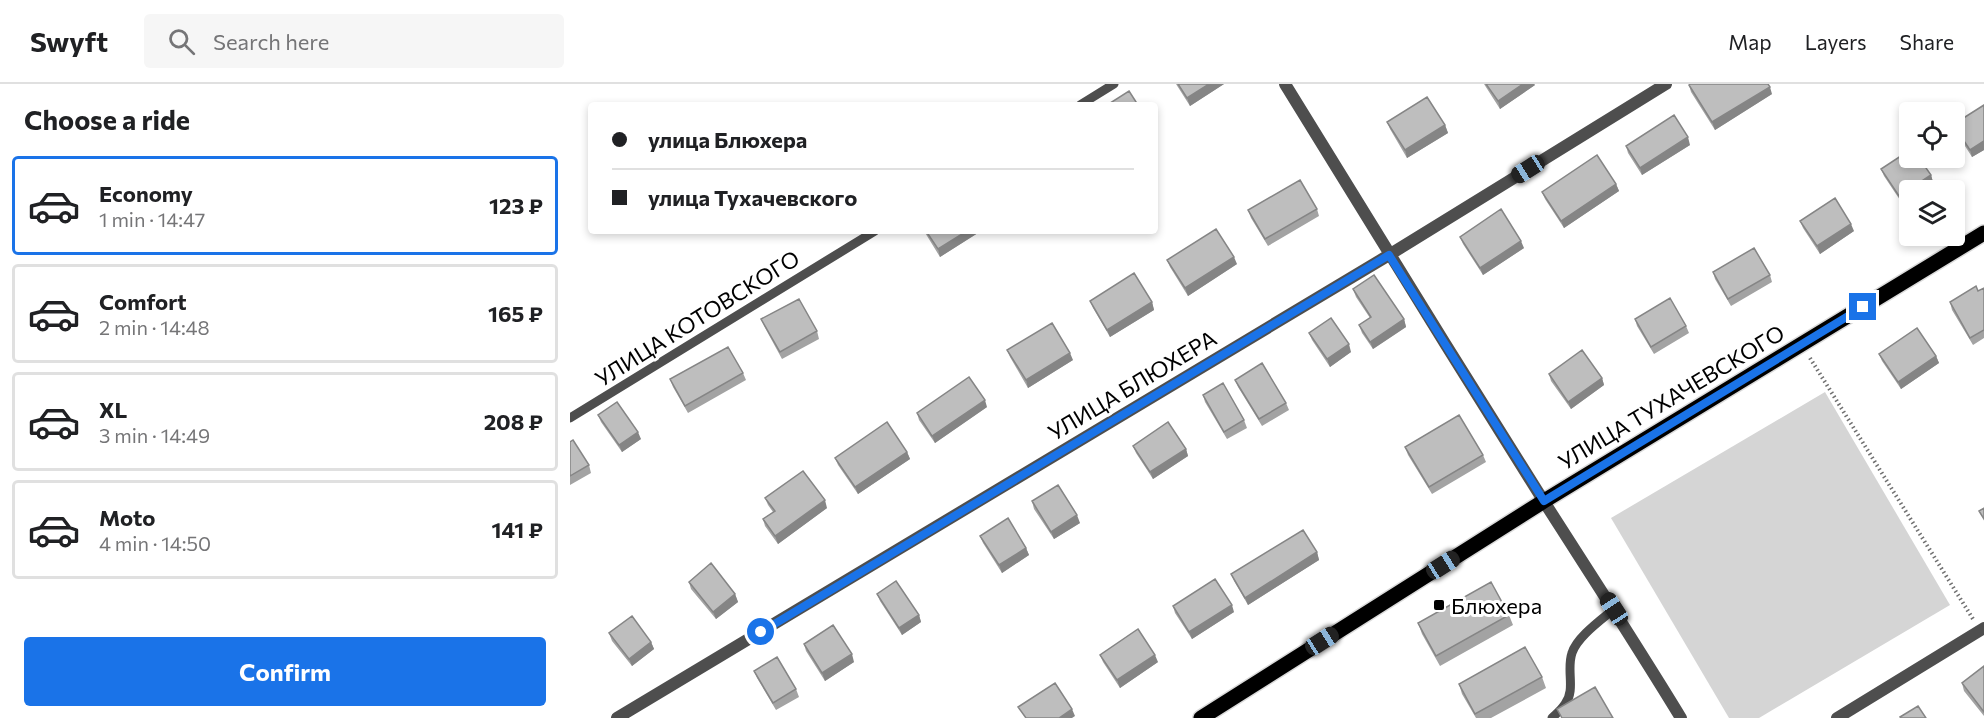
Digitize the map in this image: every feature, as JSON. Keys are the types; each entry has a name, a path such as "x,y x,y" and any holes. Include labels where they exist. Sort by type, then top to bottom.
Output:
{"main road":[{"name":"УЛИЦА ТУХАЧЕВСКОГО","path":"1201,718 1544,501 1984,233"}],"street":[{"path":"1285,84 1389,255 1681,718"},
{"name":"УЛИЦА БЛЮХЕРА","path":"617,718 1389,255 1666,84"},
{"path":"1837,718 1982,629"}],"lane":[{"path":"1085,102 1114,84"},
{"name":"УЛИЦА КОТОВСКОГО","path":"570,418 870,234"},
{"path":"1552,718 1567,703 1571,686 1569,665 1573,650 1590,629 1614,609"}],"path":[{"path":"1802,344 1982,629"}],"shaded area":[{"path":"1825,392 1950,605 1759,718 1729,718 1611,518"}],"building":[{"path":"1178,84 1209,84 1187,98"},
{"path":"1486,84 1523,84 1498,101"},
{"path":"1690,84 1768,84 1770,87 1712,122"},
{"path":"1129,91 1136,102 1112,102"},
{"path":"1427,97 1445,125 1405,150 1387,122"},
{"path":"1984,105 1984,141 1970,150 1965,142 1965,117"},
{"path":"1674,115 1688,137 1640,168 1626,146"},
{"path":"1597,155 1616,184 1561,221 1542,192"},
{"path":"1899,157 1899,168 1926,168 1931,175 1923,180 1899,180 1899,196 1881,169"},
{"path":"1300,180 1317,209 1265,239 1248,210"},
{"path":"1835,198 1851,224 1817,246 1800,221"},
{"path":"1501,209 1521,241 1480,268 1460,237"},
{"path":"1216,229 1234,257 1185,288 1167,260"},
{"path":"928,234 962,234 938,249"},
{"path":"1754,248 1770,275 1728,299 1713,272"},
{"path":"1134,273 1152,302 1107,330 1090,301"},
{"path":"1374,275 1404,319 1370,342 1359,325 1371,317 1353,289"},
{"path":"1976,286 1978,291 1984,288 1984,330 1970,338 1950,302"},
{"path":"1670,298 1686,326 1651,347 1635,319"},
{"path":"799,299 817,331 780,352 761,319"},
{"path":"1331,318 1349,344 1327,359 1309,333"},
{"path":"1052,323 1070,353 1026,380 1007,350"},
{"path":"1917,328 1936,356 1898,382 1879,354"},
{"path":"728,347 743,373 685,406 670,379"},
{"path":"1582,350 1602,378 1568,402 1549,374"},
{"path":"1262,363 1286,403 1259,419 1235,380"},
{"path":"969,377 985,400 932,436 917,413"},
{"path":"1223,383 1244,420 1224,432 1203,395"},
{"path":"617,402 638,432 619,445 598,415"},
{"path":"1459,415 1483,455 1429,487 1405,447"},
{"path":"887,422 907,452 855,487 835,458"},
{"path":"1168,422 1186,449 1150,472 1133,446"},
{"path":"573,440 589,465 570,476 570,442"},
{"path":"803,471 825,500 775,536 763,519 775,511 765,498"},
{"path":"1058,485 1077,515 1051,532 1032,501"},
{"path":"1984,508 1984,519 1979,511"},
{"path":"1008,518 1026,548 999,565 980,536"},
{"path":"1303,530 1317,552 1245,598 1231,574"},
{"path":"711,563 735,594 713,612 689,582"},
{"path":"1215,579 1232,605 1189,632 1173,606"},
{"path":"896,581 919,615 899,628 877,594"},
{"path":"1491,582 1509,615 1436,656 1418,623"},
{"path":"632,616 651,642 629,659 609,633"},
{"path":"833,625 852,654 822,673 804,644"},
{"path":"1138,629 1155,655 1117,680 1100,655"},
{"path":"1525,647 1542,677 1475,714 1459,684"},
{"path":"777,657 796,689 773,703 754,671"},
{"path":"1984,666 1984,712 1962,683"},
{"path":"1055,683 1072,709 1059,718 1026,718 1018,707"},
{"path":"1595,687 1613,718 1562,718 1557,709"},
{"path":"1918,706 1926,718 1900,717"}],"place":[{"name":"Блюхера","path":"1439,605"}],"route":[{"path":"761,632 1389,255 1544,501 1863,307"}]}
